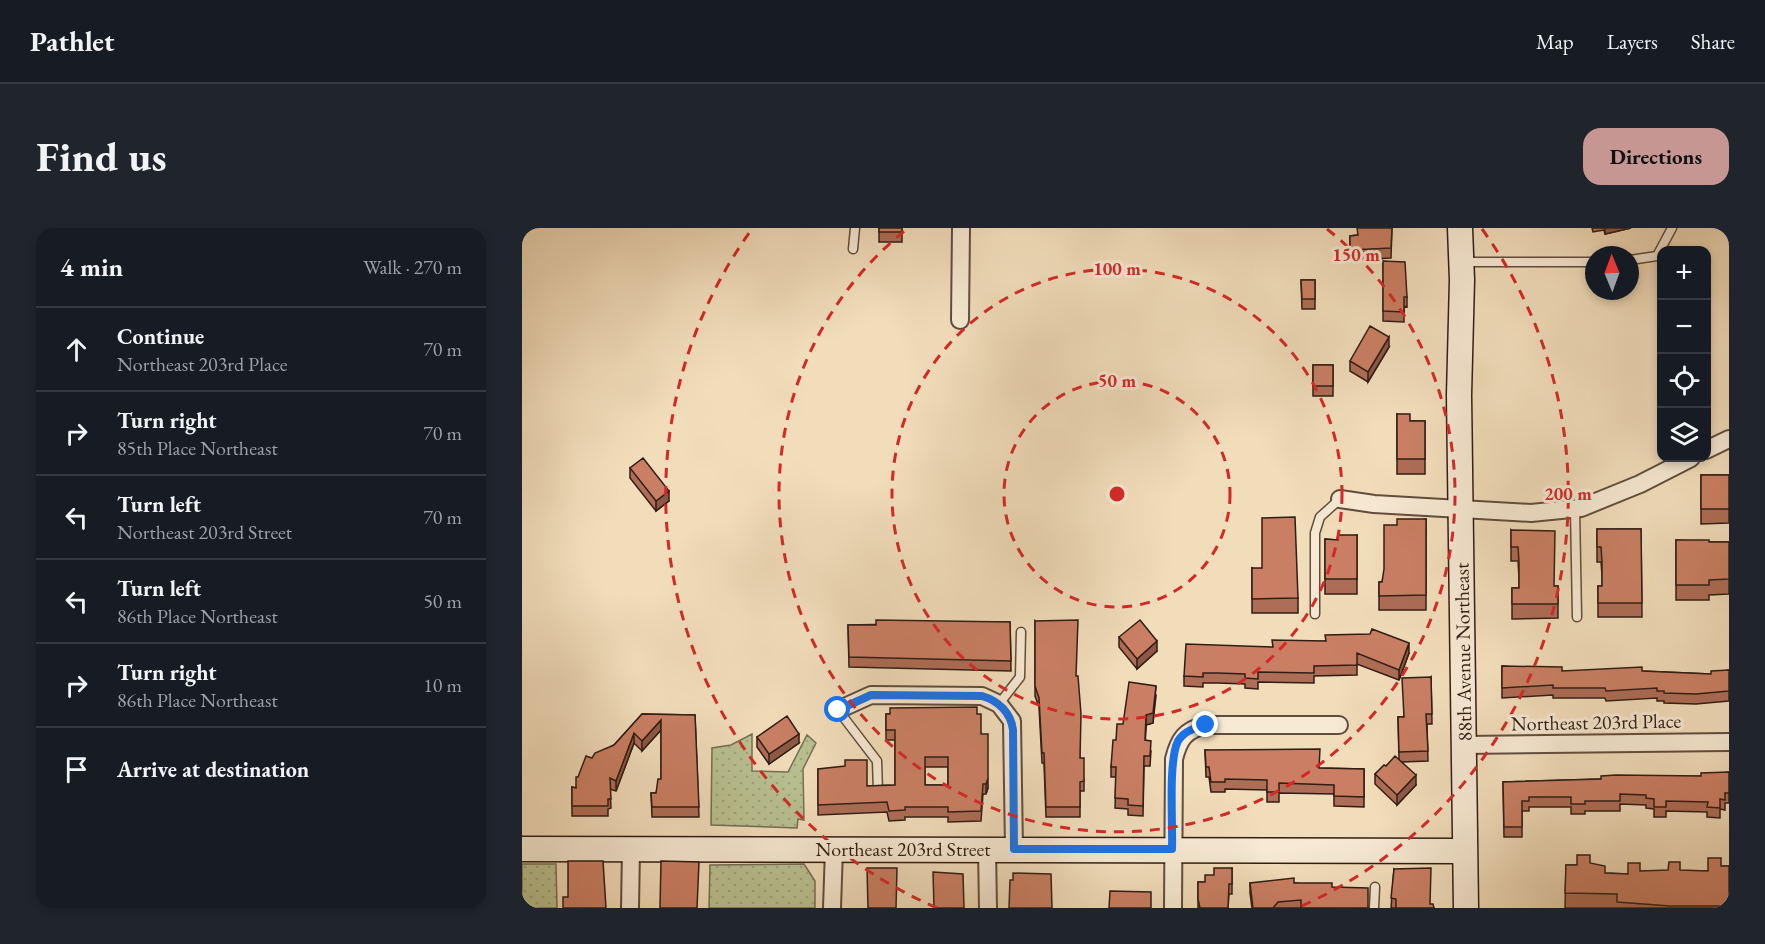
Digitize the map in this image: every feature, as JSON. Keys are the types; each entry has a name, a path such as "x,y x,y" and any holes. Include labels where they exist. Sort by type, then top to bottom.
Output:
{"street":[{"path":"960,320 961,228"},
{"name":"88th Avenue Northeast","path":"1460,228 1466,908"},
{"path":"1711,448 1729,439"},
{"path":"1340,499 1381,505 1531,513 1575,509 1640,484 1683,462"},
{"path":"838,710 871,695 982,696 999,704 1012,721 1013,730 1014,849"},
{"path":"1173,908 1174,759 1178,741 1190,729 1206,725 1339,725"},
{"name":"Northeast 203rd Place","path":"1464,745 1729,742"},
{"name":"Northeast 203rd Street","path":"522,849 1465,851"},
{"path":"630,908 631,849"},
{"path":"831,908 834,849"},
{"path":"987,849 988,908"}],"lane":[{"path":"853,249 855,228"},
{"path":"1639,259 1657,256 1672,228"},
{"path":"1461,262 1585,262"},
{"path":"1315,614 1315,533 1320,517 1340,499"},
{"path":"1575,509 1577,617"},
{"path":"999,704 1020,677 1020,632"},
{"path":"838,710 877,761 878,790"},
{"path":"1374,908 1375,887"}],"green space":[{"path":"752,734 752,771 788,772 807,735 816,743 803,769 804,820 798,819 797,828 711,825 712,748 731,745"},
{"path":"522,864 556,864 557,908 522,908"},
{"path":"804,864 815,881 815,908 709,908 710,865"}],"building":[{"path":"879,228 902,228 902,232 879,232"},
{"path":"1357,228 1392,228 1391,248 1350,250 1350,236 1358,235"},
{"path":"1383,261 1405,262 1407,297 1404,297 1404,312 1383,311"},
{"path":"1301,280 1315,280 1315,299 1302,299"},
{"path":"1370,326 1389,337 1368,372 1350,361"},
{"path":"1313,365 1333,365 1333,386 1313,386"},
{"path":"1397,414 1410,414 1410,421 1425,421 1425,459 1397,459"},
{"path":"643,458 669,491 656,501 630,468"},
{"path":"1701,475 1729,475 1729,509 1701,509"},
{"path":"1295,517 1298,598 1252,599 1252,568 1262,568 1262,518"},
{"path":"1397,519 1426,519 1426,595 1379,596 1379,582 1382,582 1384,569 1384,525 1397,525"},
{"path":"1597,529 1641,529 1642,603 1598,603 1598,586 1602,586 1602,562 1601,547 1597,547"},
{"path":"1511,530 1555,531 1554,586 1558,586 1558,604 1512,604 1512,588 1519,588 1519,563 1518,547 1511,547"},
{"path":"1338,535 1357,535 1357,579 1325,579 1325,539 1338,540"},
{"path":"1676,540 1729,542 1729,579 1709,580 1709,585 1676,585"},
{"path":"876,620 1010,622 1011,661 849,657 848,625 876,625"},
{"path":"1078,620 1076,676 1078,676 1081,714 1080,758 1084,758 1084,781 1080,782 1080,807 1046,807 1039,698 1035,686 1035,621"},
{"path":"1140,620 1157,641 1137,659 1119,637"},
{"path":"1372,629 1409,643 1399,670 1357,653 1357,665 1314,666 1314,673 1258,672 1258,679 1245,678 1245,674 1203,673 1203,677 1184,676 1186,644 1273,647 1272,640 1326,641 1325,635 1370,634"},
{"path":"1502,666 1562,667 1562,671 1642,667 1642,671 1711,674 1711,671 1729,670 1729,691 1696,694 1664,693 1664,691 1657,691 1657,688 1606,691 1605,688 1553,688 1553,685 1502,688"},
{"path":"1431,677 1432,714 1426,714 1428,751 1399,752 1398,717 1404,717 1402,678"},
{"path":"1129,682 1156,686 1153,713 1146,715 1145,740 1151,741 1150,756 1144,756 1143,806 1128,805 1128,799 1115,798 1116,767 1111,767 1113,740 1116,740 1117,724 1123,724"},
{"path":"977,707 977,714 981,714 981,734 988,734 988,778 986,784 983,784 981,811 948,812 948,807 905,807 905,810 889,811 887,802 818,805 818,769 845,766 845,760 867,760 867,786 895,785 895,730 886,730 886,714 890,714 890,708","holes":["925,757 948,757 948,785 925,785"]},
{"path":"642,714 695,715 699,807 652,807 651,793 656,793 658,779 661,779 661,720 642,741 634,733 616,781 610,778 611,799 608,799 608,806 572,806 572,787 576,788 576,777 578,777 586,756 592,758 595,753 614,745"},
{"path":"787,716 799,734 769,754 757,737"},
{"path":"1320,749 1319,768 1364,769 1364,797 1334,796 1334,785 1279,783 1279,792 1267,792 1267,780 1225,779 1225,782 1211,782 1209,767 1206,767 1205,750"},
{"path":"1395,756 1416,775 1397,795 1375,774"},
{"path":"1729,772 1729,793 1725,793 1725,800 1720,799 1720,808 1707,807 1708,802 1666,801 1666,807 1654,807 1654,799 1646,798 1646,795 1620,794 1620,801 1585,801 1585,804 1571,804 1571,797 1529,797 1529,801 1522,801 1522,827 1504,827 1503,782 1601,779 1601,776 1616,775 1701,776 1701,773"},
{"path":"1577,855 1590,855 1590,863 1605,866 1605,873 1628,874 1628,863 1640,863 1640,871 1668,870 1669,862 1680,862 1680,870 1708,871 1708,858 1721,858 1721,866 1729,866 1729,906 1670,906 1617,902 1617,894 1565,893 1566,865 1577,865"},
{"path":"568,861 603,861 606,908 563,908 563,897 568,897"},
{"path":"661,861 699,862 697,908 660,908"},
{"path":"867,868 897,868 896,908 868,908"},
{"path":"1214,868 1232,868 1228,908 1200,908 1198,882 1205,882 1205,875 1214,875"},
{"path":"1431,868 1430,904 1433,904 1434,908 1396,908 1396,899 1391,898 1394,869"},
{"path":"933,872 963,874 964,908 934,908"},
{"path":"1013,873 1051,874 1052,908 1009,908 1010,880 1013,880"},
{"path":"1294,878 1294,883 1332,883 1332,887 1368,888 1368,908 1301,908 1301,900 1278,902 1273,908 1253,908 1250,883"},
{"path":"1110,891 1151,892 1151,908 1109,908"}],"route":[{"path":"838,710 871,695 982,696 999,704 1012,721 1013,730 1014,849 1172,849 1174,759 1178,741 1190,729 1206,725"}]}
